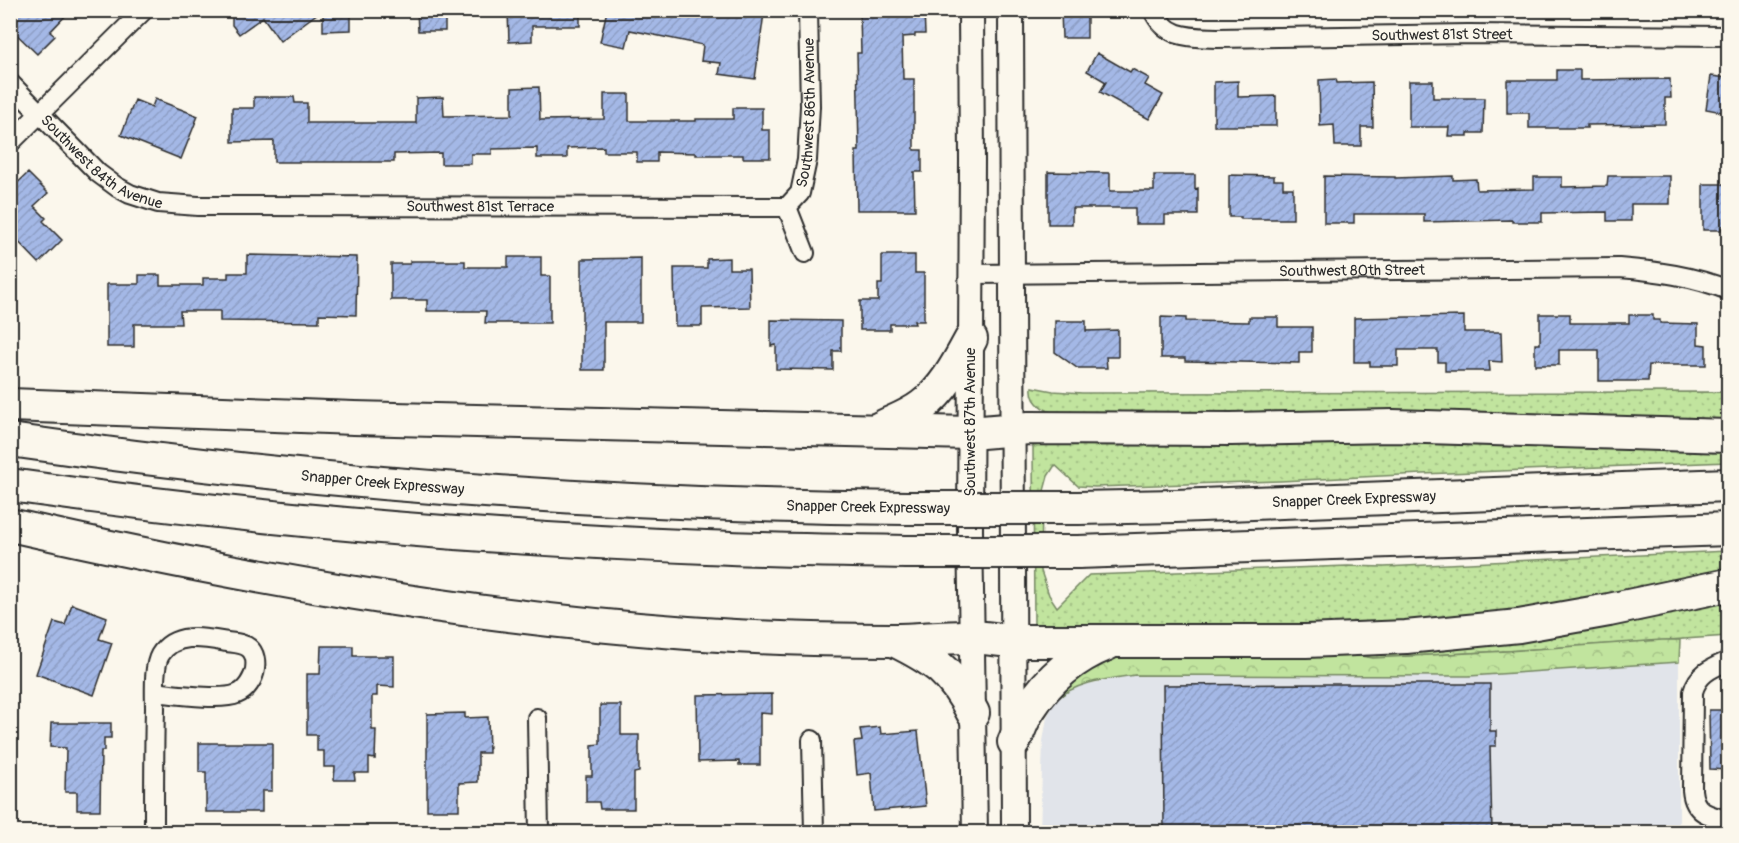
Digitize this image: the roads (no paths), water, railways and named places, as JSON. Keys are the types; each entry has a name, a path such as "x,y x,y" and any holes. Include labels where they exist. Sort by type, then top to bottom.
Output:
{"highway":[{"path":"877,430 905,416 933,397 957,364 971,339"},
{"path":"10,405 354,418 970,432 1012,429 1393,426 1728,436"},
{"name":"Snapper Creek Expressway","path":"10,440 137,457 360,480 697,503 810,507 1176,506 1728,485"},
{"path":"10,484 182,507 425,531 706,548 906,552 1078,552 1728,529"},
{"path":"10,525 140,554 284,582 424,604 582,623 754,637 893,640 971,637 1013,641 1356,640 1459,633 1519,626 1728,585"},
{"path":"893,640 922,653 942,668 962,692 973,713"},
{"path":"1014,742 1029,709 1056,674 1090,651 1114,641"}],"main road":[{"name":"Southwest 87th Avenue","path":"971,10 970,432 975,832"},
{"path":"1011,10 1014,832"}],"street":[{"path":"10,143 144,10"},
{"name":"Southwest 86th Avenue","path":"787,207 800,193 807,160 810,106 808,10"},
{"name":"Southwest 81st Street","path":"1156,16 1167,30 1188,37 1480,34 1728,36"},
{"name":"Southwest 84th Avenue","path":"10,83 98,173 117,187 144,199 174,205"},
{"name":"Southwest 81st Terrace","path":"174,205 787,207"},
{"path":"787,207 806,253"},
{"name":"Southwest 80th Street","path":"972,274 1618,268 1677,275 1728,290"},
{"path":"154,832 155,692 156,667 161,654 174,642 201,638 242,644 250,648 254,656 253,677 242,692 237,694 212,696 155,692"},
{"path":"1728,661 1713,667 1702,675 1694,686 1692,790 1693,799 1699,808 1710,816 1728,820"},
{"path":"537,718 539,832"},
{"path":"812,740 814,832"}]}
